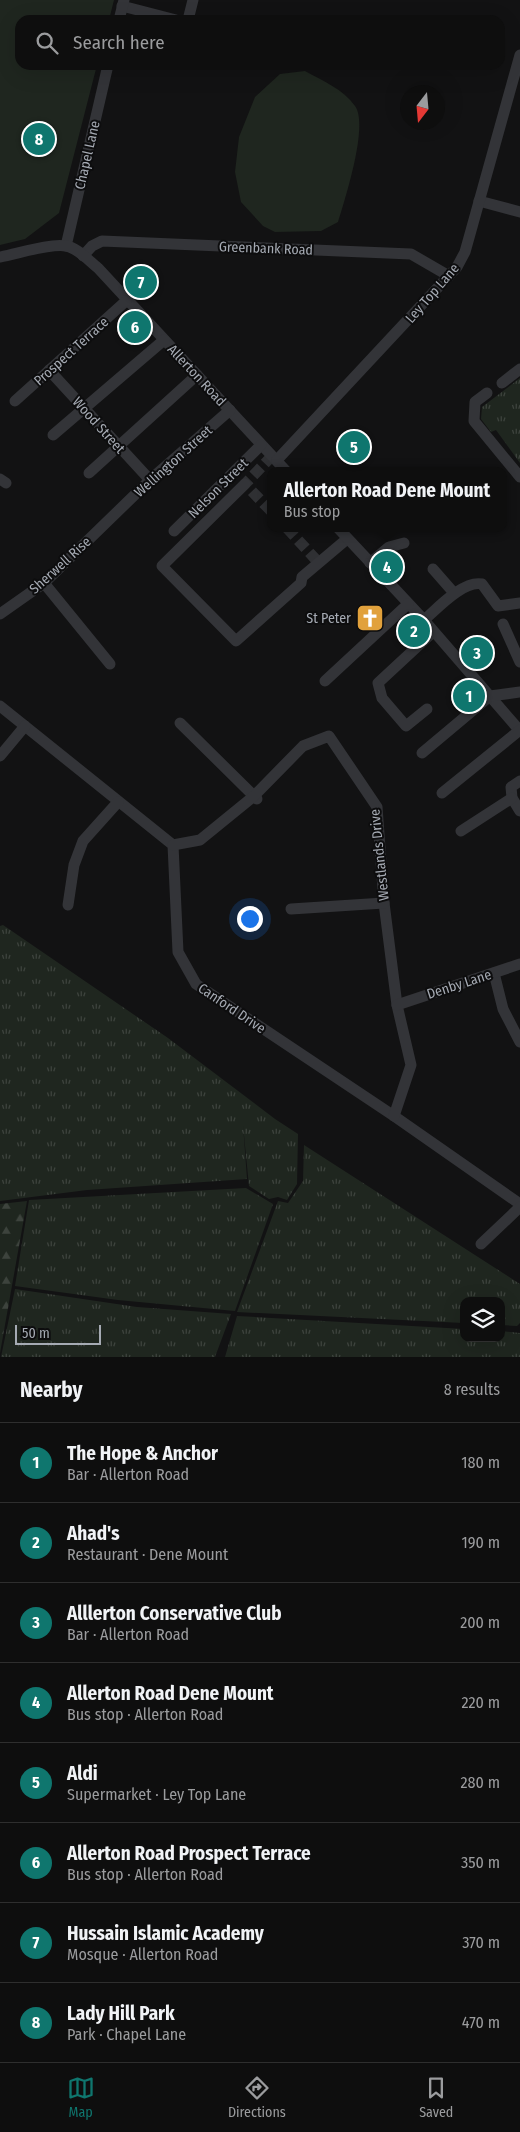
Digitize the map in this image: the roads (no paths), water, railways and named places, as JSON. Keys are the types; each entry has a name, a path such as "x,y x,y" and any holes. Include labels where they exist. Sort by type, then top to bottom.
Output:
{"street":[{"path":"189,15 193,0"},
{"path":"123,3 160,15"},
{"name":"Ley Top Lane","path":"277,460 449,276 465,252 517,75 520,55"},
{"name":"Chapel Lane","path":"66,246 107,70"},
{"path":"479,202 520,212"},
{"name":"Greenbank Road","path":"83,256 92,246 102,241 412,254 449,276"},
{"path":"0,257 66,246"},
{"name":"Allerton Road","path":"66,246 98,268 126,301 283,467"},
{"name":"Prospect Terrace","path":"15,401 126,301"},
{"path":"53,435 164,340"},
{"path":"502,384 520,369"},
{"name":"Wood Street","path":"49,370 150,480"},
{"path":"89,473 197,375"},
{"path":"487,393 475,402 474,421 520,477"},
{"name":"Wellington Street","path":"117,512 150,480 230,410"},
{"name":"Nelson Street","path":"174,531 261,445"},
{"path":"245,484 162,566 236,641 301,583 302,577 347,538"},
{"name":"Sherwell Rise","path":"0,614 44,583 117,512"},
{"path":"342,532 424,620 520,731 442,793"},
{"path":"370,563 389,547 404,542"},
{"path":"433,569 454,594"},
{"path":"44,583 110,664"},
{"path":"424,620 454,594 478,583 482,584 498,606 520,603"},
{"path":"325,681 408,604"},
{"path":"502,624 520,662"},
{"path":"427,709 406,726 382,698 378,683 433,632"},
{"path":"422,753 490,696 520,692"},
{"path":"0,706 173,845"},
{"path":"180,723 255,798"},
{"path":"0,756 26,726"},
{"name":"Westlands Drive","path":"173,845 200,840 255,798 303,746 329,736 377,807 384,903 397,1004 411,1065 394,1116"},
{"path":"520,781 511,787 512,798 520,811"},
{"path":"461,831 512,798"},
{"path":"68,905 74,865 83,841 118,802"},
{"name":"Canford Drive","path":"173,845 178,952 196,984 394,1116 520,1206"},
{"path":"291,909 384,903"},
{"name":"Denby Lane","path":"397,1004 520,964"},
{"path":"494,973 503,1009 520,1042"},
{"path":"481,1244 520,1206"}],"tunnel":[{"path":"267,507 245,484 272,456"},
{"path":"291,532 319,563"}],"place":[{"name":"Lady Hill Park","path":"39,139"},
{"name":"Hussain Islamic Academy","path":"141,282"},
{"name":"Allerton Road Prospect Terrace","path":"135,327"},
{"name":"Aldi","path":"354,447"},
{"name":"Allerton Road Dene Mount","path":"387,567"},
{"name":"St Peter","path":"370,618"},
{"name":"Ahad's","path":"414,631"},
{"name":"Alllerton Conservative Club","path":"477,653"},
{"name":"The Hope & Anchor","path":"469,696"}]}
